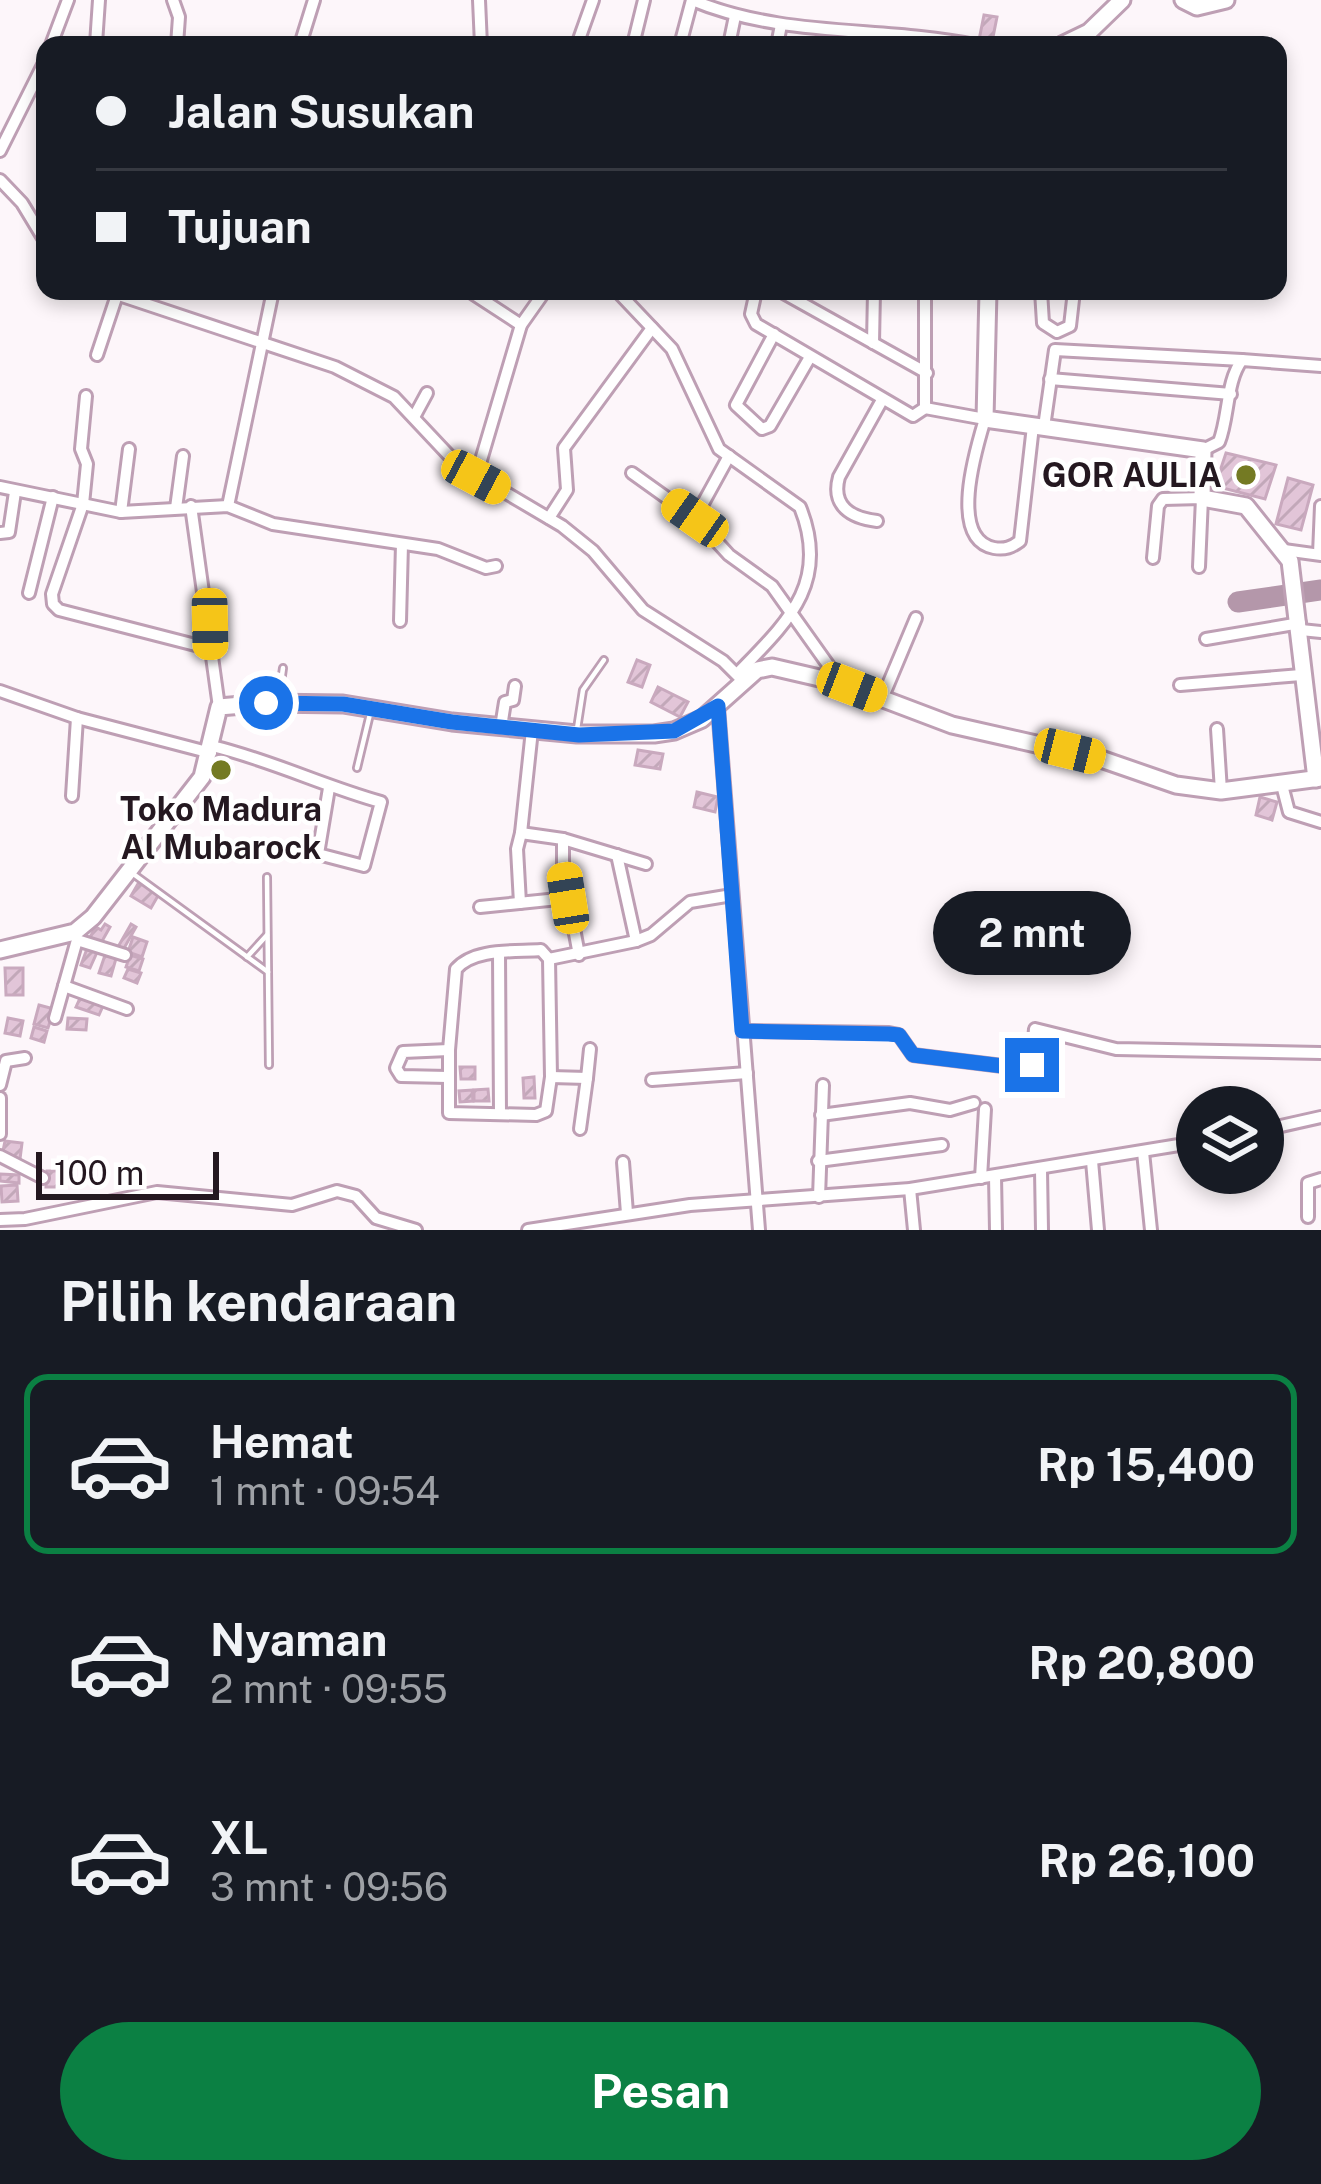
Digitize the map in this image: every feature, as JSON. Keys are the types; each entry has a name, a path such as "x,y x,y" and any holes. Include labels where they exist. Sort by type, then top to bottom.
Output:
{"street":[{"path":"54,36 68,0"},
{"path":"97,36 99,0"},
{"path":"173,0 177,36"},
{"path":"303,36 314,0"},
{"path":"479,0 481,36"},
{"path":"579,36 592,0"},
{"path":"634,36 644,0"},
{"path":"682,36 692,0 735,16 854,36"},
{"path":"1080,36 1122,0"},
{"path":"1183,0 1197,7 1226,0"},
{"path":"731,36 735,16"},
{"path":"779,36 781,26"},
{"path":"823,36 824,29"},
{"path":"0,152 36,79"},
{"path":"0,180 13,190 36,227"},
{"path":"97,356 110,300"},
{"path":"132,300 334,367 394,397 440,448 476,477 549,518 593,551 643,610 741,678"},
{"path":"228,506 271,300"},
{"path":"483,300 521,325"},
{"path":"476,477 521,325 538,300"},
{"path":"219,707 278,703 370,708 577,734 674,731 718,706 792,617 810,569 806,521 800,507 718,449 672,349 626,300"},
{"path":"754,300 751,314 756,324 913,416 925,408 1203,450 1219,442 1235,368 1242,360"},
{"path":"796,300 927,373"},
{"path":"873,343 874,300"},
{"path":"925,300 925,408"},
{"path":"988,300 985,419 975,452 969,522 982,543 1002,549 1020,541 1052,353 1059,348 1321,366"},
{"path":"1042,300 1043,323 1057,332 1070,326 1073,300"},
{"path":"549,518 567,490 563,448 652,328"},
{"path":"774,334 736,405 755,425 770,426 810,357"},
{"path":"1050,379 1232,394"},
{"path":"414,417 428,393"},
{"path":"86,396 82,504 52,594 55,608 211,649"},
{"path":"877,521 852,516 836,490 882,400"},
{"path":"121,512 129,449"},
{"path":"1198,567 1203,450"},
{"path":"176,508 183,456"},
{"path":"695,518 729,456"},
{"path":"632,473 695,518 729,555 772,586 841,683"},
{"path":"0,487 121,512 228,506 308,532 438,549 486,568 496,566"},
{"path":"0,533 9,532 15,492"},
{"path":"29,593 53,497"},
{"path":"741,678 772,667 841,683 952,725 1098,758 1176,785 1221,791 1318,779 1313,705 1301,675 1301,627 1287,555 1246,506 1202,498 1163,499 1158,506 1153,558"},
{"path":"56,1018 76,936 194,791 212,749 219,707 191,506"},
{"path":"1287,555 1320,554 1321,506"},
{"path":"400,621 402,544"},
{"path":"882,699 916,618"},
{"path":"1206,639 1301,627 1321,632"},
{"path":"1180,685 1301,675"},
{"path":"501,727 505,702 513,700 514,686"},
{"path":"0,691 77,718 264,758 329,788 381,802 364,866 318,854 329,788"},
{"path":"718,706 758,1230"},
{"path":"72,796 77,718"},
{"path":"1217,729 1221,791"},
{"path":"520,902 517,849 532,730"},
{"path":"1282,785 1289,812 1321,822"},
{"path":"521,833 563,839 646,864"},
{"path":"563,839 578,955"},
{"path":"617,856 636,941"},
{"path":"549,959 636,941 651,935 689,902 732,895"},
{"path":"480,907 568,898"},
{"path":"0,950 76,936 125,955"},
{"path":"541,950 549,959 551,1077 546,1111 536,1115 449,1113 456,969 464,959 499,953 541,950"},
{"path":"499,953 500,1113"},
{"path":"64,986 127,1010"},
{"path":"742,1031 899,1035 913,1055 1027,1069 1032,1065 1035,1029 1116,1049 1321,1053"},
{"path":"580,1129 590,1049"},
{"path":"448,1077 401,1076 396,1068 403,1052 449,1050"},
{"path":"0,1085 6,1061 25,1058"},
{"path":"652,1080 747,1073"},
{"path":"551,1077 587,1078"},
{"path":"818,1197 824,1085"},
{"path":"0,1098 0,1134"},
{"path":"821,1115 910,1103 950,1110 979,1106 981,1178"},
{"path":"1284,1125 1321,1117"},
{"path":"818,1161 942,1145"},
{"path":"528,1230 599,1224 627,1213 910,1190 1176,1146"},
{"path":"1143,1152 1151,1230"},
{"path":"0,1156 43,1178"},
{"path":"623,1162 627,1213"},
{"path":"1092,1162 1097,1230"},
{"path":"1041,1170 1042,1230"},
{"path":"995,1176 997,1230"},
{"path":"1308,1216 1308,1184 1321,1179"},
{"path":"910,1190 914,1230"},
{"path":"0,1220 25,1220 158,1192 292,1204 337,1191 356,1196 376,1218 416,1230"}],"lane":[{"path":"577,734 579,699 604,660"},
{"path":"278,703 283,668"},
{"path":"357,769 370,708"},
{"path":"131,873 268,972"},
{"path":"267,877 269,1065"},
{"path":"247,957 267,935"}],"building":[{"path":"984,15 997,17 993,36 980,36"},
{"name":"GOR AULIA","path":"1226,453 1276,465 1265,499 1215,486"},
{"path":"1288,478 1313,485 1301,530 1276,524"},
{"path":"637,660 650,665 642,687 628,682"},
{"path":"658,687 688,702 680,717 651,702"},
{"path":"638,750 663,754 660,769 635,765"},
{"path":"697,792 718,797 715,812 694,807"},
{"path":"1260,797 1277,802 1272,820 1256,815"},
{"path":"139,882 159,894 151,908 131,896"},
{"path":"105,924 110,927 101,943 90,937 96,927 101,930"},
{"path":"131,924 136,927 123,950 118,947"},
{"path":"133,937 147,942 142,957 128,952"},
{"path":"88,946 98,950 90,968 81,965"},
{"path":"106,952 117,955 111,976 99,973"},
{"path":"130,955 143,959 139,971 126,967"},
{"path":"5,968 23,968 23,995 6,995"},
{"path":"128,969 141,973 137,983 124,978"},
{"path":"80,998 103,1006 99,1015 76,1007"},
{"path":"39,1005 54,1009 48,1028 34,1024"},
{"path":"8,1018 23,1021 20,1036 5,1033"},
{"path":"68,1018 87,1019 86,1030 67,1029"},
{"path":"34,1027 47,1031 44,1042 31,1038"},
{"path":"460,1067 475,1067 475,1079 461,1079"},
{"path":"534,1077 535,1098 524,1098 523,1078"},
{"path":"488,1089 489,1101 474,1101 474,1090"},
{"path":"472,1090 473,1101 460,1102 459,1091"},
{"path":"5,1141 22,1143 20,1159 2,1156"},
{"path":"47,1171 62,1171 62,1187 46,1187"},
{"path":"0,1174 19,1175 19,1183 0,1181"},
{"path":"17,1185 18,1201 2,1202 1,1186"}],"waterway":[{"path":"1238,602 1321,590"}],"place":[{"name":"GOR AULIA","path":"1246,475"},
{"name":"Toko Madura Al Mubarock","path":"221,770"}],"route":[{"path":"266,703 343,704 452,722 579,735 674,731 718,706 742,1031 899,1035 913,1055 1027,1069 1032,1065"}]}
